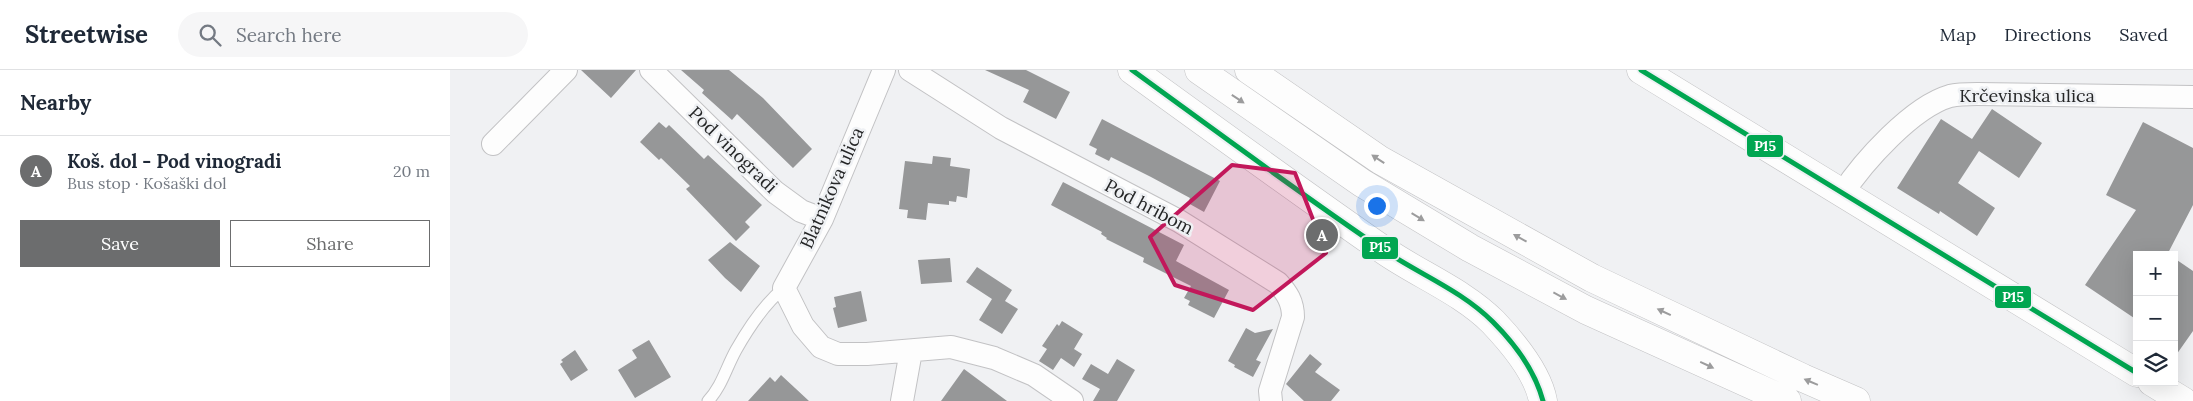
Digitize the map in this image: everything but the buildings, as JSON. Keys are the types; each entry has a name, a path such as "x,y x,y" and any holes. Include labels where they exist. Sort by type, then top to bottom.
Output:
{"main road":[{"path":"1132,70 1287,183 1404,263 1460,297 1492,321 1520,353 1541,392 1543,401"},
{"path":"1199,70 1362,183 1470,248 1586,310 1787,401"},
{"path":"1249,70 1380,160 1592,278 1803,378 1856,401"},
{"path":"1641,70 2133,371"},
{"path":"2159,386 2183,401"}],"street":[{"path":"493,144 566,70"},
{"name":"Pod vinogradi","path":"651,70 775,192 801,211 822,219"},
{"name":"Blatnikova ulica","path":"784,288 822,219 884,70"},
{"name":"Pod hribom","path":"910,70 1001,128 1179,221 1278,283 1286,292 1293,305 1293,317 1270,390 1271,401"},
{"name":"Krčevinska ulica","path":"1842,194 1852,178 1896,130 1928,105 1950,96 1977,94 2193,97"},
{"path":"784,288 802,326 821,347 838,354 911,351 951,347 994,358 1034,375 1072,401"},
{"path":"902,401 911,351"}],"lane":[{"name":"Blatnikova ulica","path":"708,401 718,390 736,350 769,300 784,288"}],"highlighted area":[{"path":"1232,165 1295,173 1326,253 1253,310 1175,285 1150,237"}],"transit line":[{"name":"P15","path":"1132,70 1353,229 1399,260 1455,292 1481,311 1501,330 1523,358 1535,379 1543,401"},
{"name":"P15","path":"1641,70 2133,371"}],"place":[{"name":"Koš. dol - Pod vinogradi","path":"1322,235"}]}
